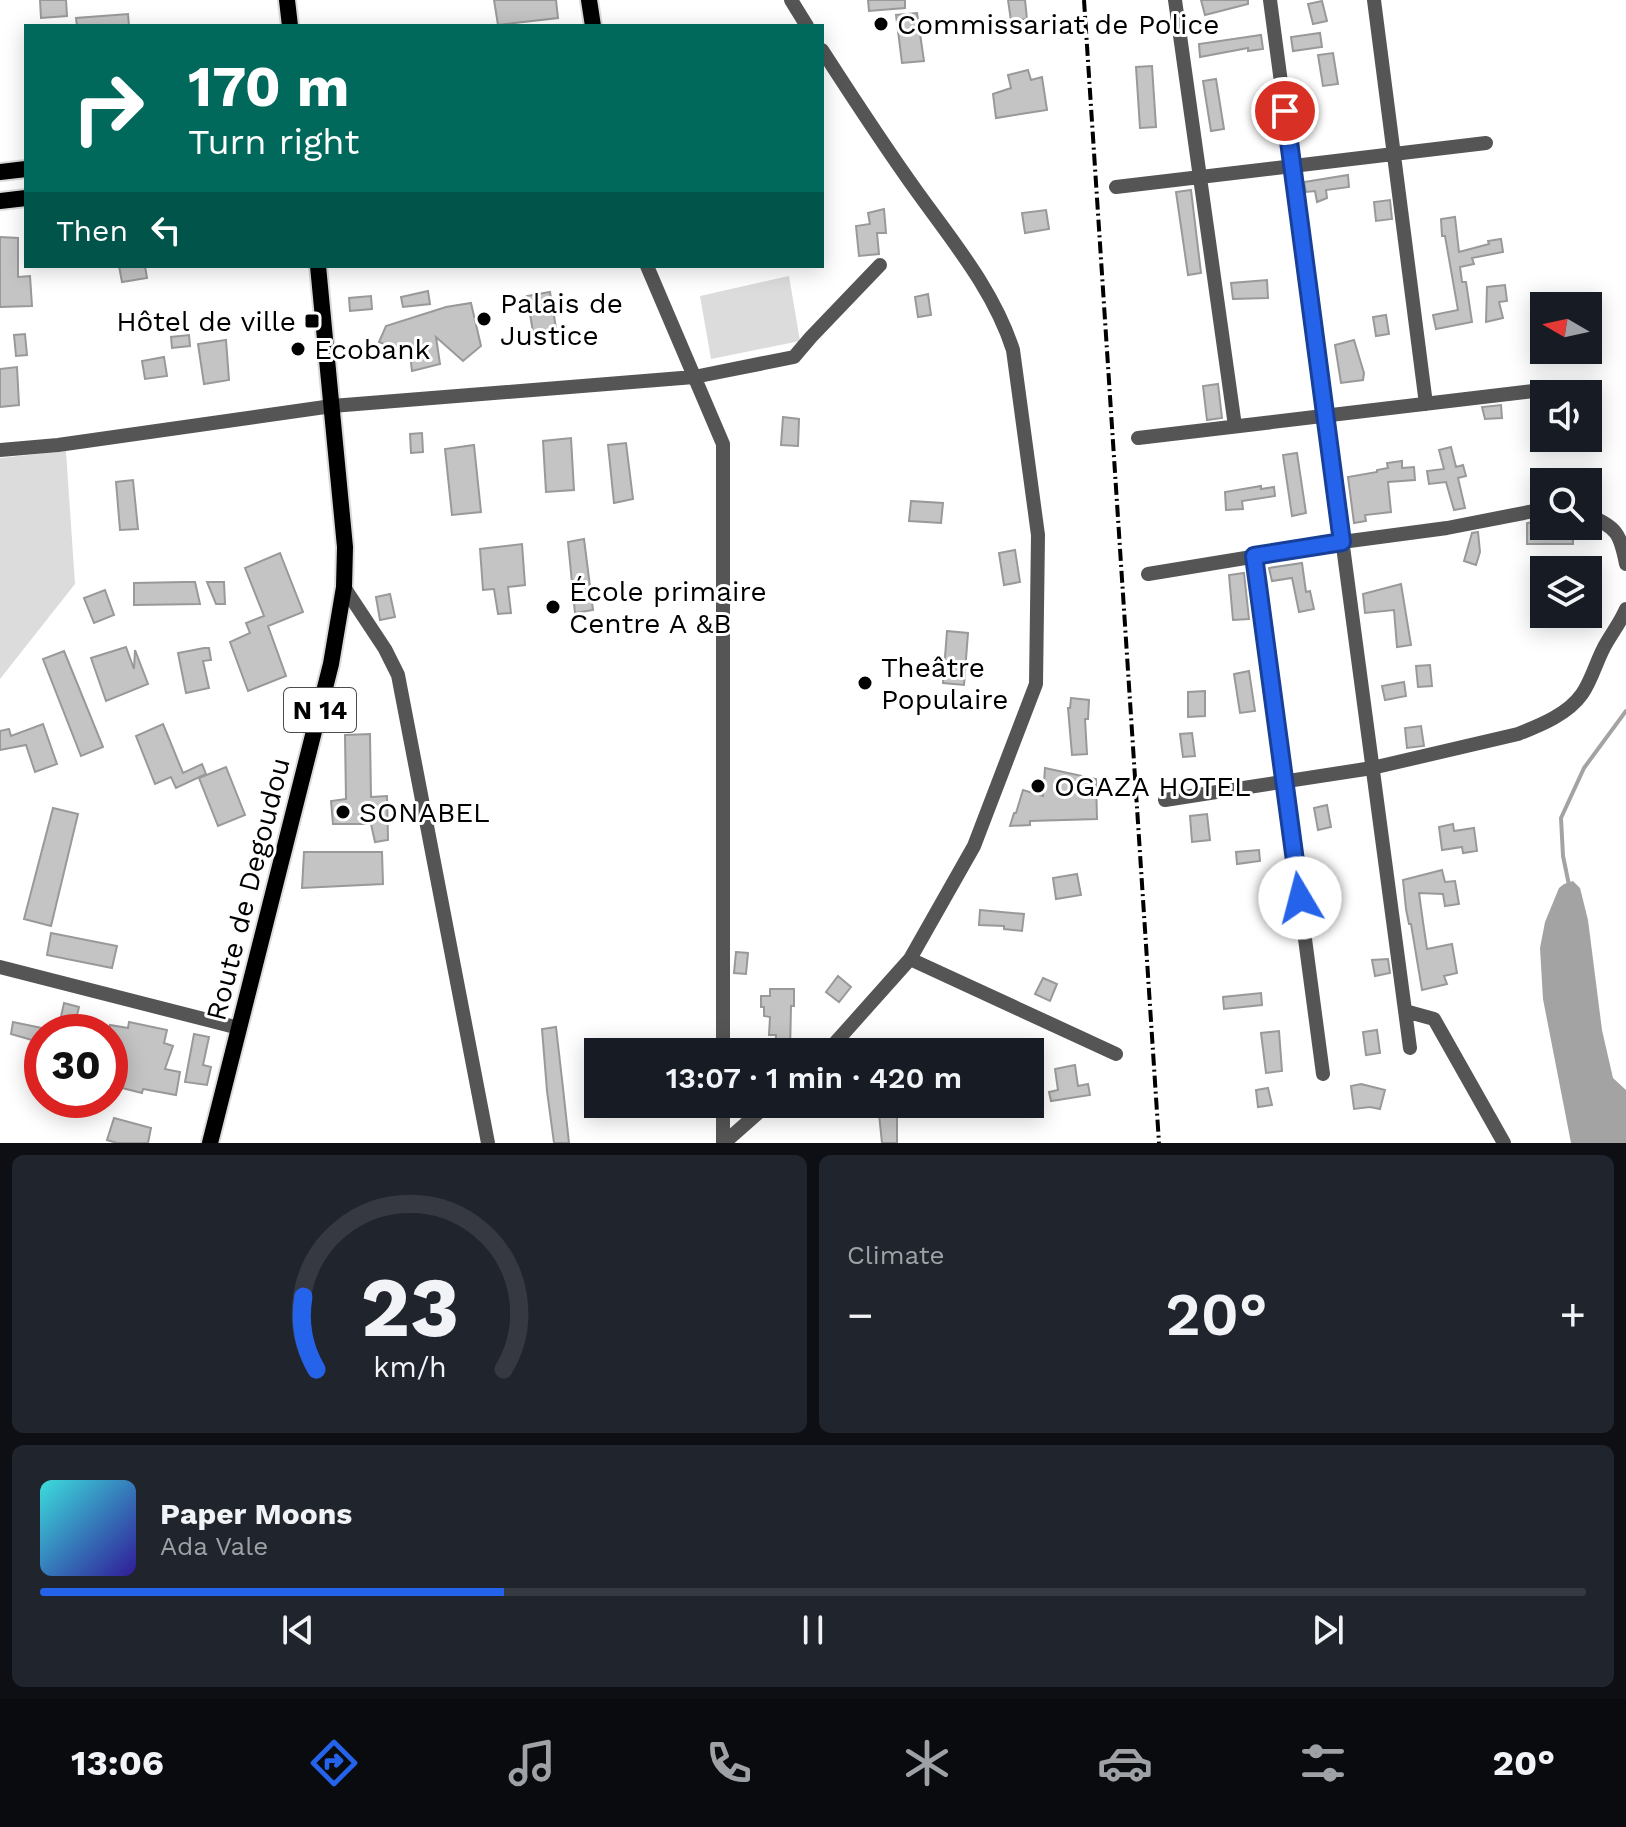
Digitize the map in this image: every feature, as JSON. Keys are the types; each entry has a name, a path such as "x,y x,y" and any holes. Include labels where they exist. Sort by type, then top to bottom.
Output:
{"main road":[{"path":"287,0 290,24"},
{"path":"589,0 593,24"},
{"path":"0,172 24,169"},
{"path":"0,201 24,198"},
{"name":"Route de Degoudou","path":"210,1143 331,664 344,587 345,547 318,268"}],"street":[{"path":"791,0 806,24"},
{"path":"1175,0 1235,426"},
{"path":"1270,0 1410,1048"},
{"path":"1374,0 1426,404"},
{"path":"824,53 871,127 985,287 1006,330 1013,350 1038,535 1036,684 974,846 910,959 839,1038"},
{"path":"1116,187 1486,143"},
{"path":"0,450 58,445 332,406 694,377 794,357 880,265"},
{"path":"648,268 723,444 723,1038"},
{"path":"1138,438 1530,391"},
{"path":"1148,574 1447,528 1530,512"},
{"path":"1602,522 1612,527 1622,545 1626,564"},
{"path":"1254,556 1323,1074"},
{"path":"344,587 385,649 398,675 488,1143"},
{"path":"1165,800 1372,768 1518,734 1540,725 1566,710 1582,694 1606,642 1626,609"},
{"path":"910,959 1116,1054"},
{"path":"0,967 239,1028"},
{"path":"1405,1011 1434,1019 1504,1143"},
{"path":"723,1118 723,1143"},
{"path":"723,1143 752,1118"}],"shaded area":[{"path":"789,276 800,341 711,359 700,296"},
{"path":"66,451 75,584 0,679 0,458"},
{"path":"1573,881 1580,888 1588,920 1602,1030 1613,1078 1626,1090 1626,1143 1571,1143 1543,999 1540,948 1545,922 1559,888"}],"building":[{"path":"40,0 66,0 67,16 41,18"},
{"path":"494,0 556,0 558,18 498,24"},
{"path":"868,0 905,0 905,8 869,11"},
{"path":"1008,0 1025,0 1027,19 1011,21"},
{"path":"1201,0 1248,0 1248,4 1205,15"},
{"path":"1322,1 1327,21 1313,24 1308,4"},
{"path":"917,13 924,61 902,63 896,15"},
{"path":"128,14 129,24 77,24 76,18"},
{"path":"1320,33 1322,47 1293,51 1291,37"},
{"path":"1261,35 1263,49 1248,51 1248,48 1200,57 1199,44"},
{"path":"1333,53 1338,84 1323,86 1318,55"},
{"path":"1152,66 1156,127 1140,128 1136,67"},
{"path":"1028,70 1031,80 1042,77 1047,110 996,118 993,94 1011,88 1008,75"},
{"path":"1216,79 1224,129 1211,131 1203,81"},
{"path":"1348,175 1349,187 1326,190 1327,198 1317,202 1315,191 1306,192 1304,182"},
{"path":"1191,190 1201,273 1188,275 1176,192"},
{"path":"1390,200 1392,219 1376,221 1374,202"},
{"path":"884,209 886,233 877,233 879,254 859,256 856,226 870,224 868,213"},
{"path":"1046,210 1049,229 1025,233 1022,213"},
{"path":"1455,217 1459,252 1501,239 1503,252 1472,258 1474,264 1460,267 1462,282 1466,282 1472,322 1436,329 1433,315 1458,310 1441,219"},
{"path":"0,237 18,238 18,277 30,276 32,306 0,307"},
{"path":"119,268 145,268 147,278 122,282"},
{"path":"1267,280 1268,298 1233,299 1231,283"},
{"path":"1505,285 1507,301 1499,302 1503,318 1486,322 1487,287"},
{"path":"428,291 430,304 403,307 401,297"},
{"path":"550,292 556,328 533,332 527,296"},
{"path":"928,294 931,315 918,317 915,297"},
{"path":"371,296 372,309 350,311 349,298"},
{"path":"471,303 481,346 463,361 436,337 440,364 412,371 409,346 393,348 379,342 386,326 446,307"},
{"path":"1386,315 1389,334 1376,336 1373,317"},
{"path":"25,334 27,355 16,356 14,335"},
{"path":"189,335 190,346 172,348 171,337"},
{"path":"226,340 229,380 204,384 198,344"},
{"path":"1354,340 1364,373 1363,380 1341,383 1335,345"},
{"path":"164,357 167,376 145,379 142,361"},
{"path":"17,367 19,405 0,407 0,369"},
{"path":"1218,384 1222,418 1207,420 1203,386"},
{"path":"1501,405 1502,418 1485,419 1482,407"},
{"path":"783,417 799,419 798,446 781,445"},
{"path":"422,433 423,452 411,453 410,434"},
{"path":"571,438 574,490 546,492 543,441"},
{"path":"626,443 633,499 614,503 608,445"},
{"path":"474,445 481,512 452,515 445,449"},
{"path":"1451,447 1456,467 1463,465 1466,476 1458,478 1465,508 1454,510 1446,482 1429,484 1427,471 1444,469 1439,450"},
{"path":"1297,453 1306,513 1292,516 1283,455"},
{"path":"1402,461 1402,468 1414,467 1415,480 1388,482 1391,512 1365,515 1366,521 1354,523 1348,477 1377,472 1388,468 1387,463"},
{"path":"133,480 138,529 120,530 116,482"},
{"path":"1261,486 1261,489 1274,487 1275,496 1242,501 1243,509 1226,510 1225,492"},
{"path":"911,501 943,503 941,523 909,521"},
{"path":"1530,522 1530,540 1573,540 1573,544 1527,544 1527,523"},
{"path":"1478,532 1480,552 1476,565 1464,561 1472,533"},
{"path":"584,539 593,610 575,613 568,542"},
{"path":"522,544 525,585 508,587 511,613 498,614 494,589 483,590 480,549"},
{"path":"1015,550 1020,582 1004,585 999,553"},
{"path":"280,553 303,612 268,626 286,676 248,691 230,642 250,633 246,623 264,616 245,568"},
{"path":"1302,563 1306,592 1310,591 1314,609 1299,612 1292,578 1272,581 1269,568"},
{"path":"1244,573 1249,619 1233,620 1229,575"},
{"path":"195,582 200,604 134,605 134,583"},
{"path":"207,582 224,582 225,604 216,604"},
{"path":"1401,584 1411,645 1397,647 1394,610 1365,613 1363,594"},
{"path":"105,590 114,615 94,623 84,598"},
{"path":"390,594 395,617 380,620 376,597"},
{"path":"947,631 968,633 964,685 943,683"},
{"path":"126,647 134,669 135,650 148,684 106,701 91,658"},
{"path":"209,648 211,660 203,661 209,688 186,693 178,653"},
{"path":"64,651 103,747 81,756 43,659"},
{"path":"1430,665 1432,686 1418,687 1416,666"},
{"path":"1249,671 1255,711 1240,713 1234,674"},
{"path":"1404,682 1406,696 1385,700 1382,686"},
{"path":"1205,691 1205,716 1188,717 1188,692"},
{"path":"1071,698 1089,700 1088,719 1085,719 1087,754 1072,755 1068,708"},
{"path":"43,724 57,764 35,772 26,745 0,750 0,731 9,729 11,736"},
{"path":"163,724 183,773 202,764 206,774 176,788 171,777 155,784 136,736"},
{"path":"1421,726 1424,746 1407,748 1405,728"},
{"path":"1192,733 1195,756 1183,757 1180,734"},
{"path":"370,734 371,797 387,796 388,840 375,842 371,824 333,824 331,801 346,799 345,735"},
{"path":"226,767 245,815 218,826 199,778"},
{"path":"1045,768 1096,779 1097,819 1030,821 1030,825 1010,826 1023,790 1043,796"},
{"path":"1327,805 1331,827 1318,830 1314,808"},
{"path":"53,808 78,814 51,926 24,919"},
{"path":"1207,814 1210,840 1192,842 1190,816"},
{"path":"1453,824 1454,831 1474,828 1477,851 1463,853 1462,847 1442,850 1439,827"},
{"path":"1259,850 1260,861 1237,864 1236,852"},
{"path":"304,852 382,852 383,884 302,888"},
{"path":"1442,870 1445,882 1455,881 1459,904 1445,906 1443,894 1419,893 1423,922 1427,949 1452,944 1457,973 1444,976 1447,984 1422,990 1403,880"},
{"path":"1077,874 1081,895 1056,899 1053,878"},
{"path":"980,910 1024,914 1022,931 1004,929 1004,926 979,925"},
{"path":"51,933 117,946 112,968 47,955"},
{"path":"736,952 748,953 746,974 734,973"},
{"path":"1388,959 1390,973 1375,976 1372,960"},
{"path":"838,976 851,987 839,1002 826,992"},
{"path":"1043,978 1057,984 1050,1001 1035,994"},
{"path":"770,989 794,989 790,1038 769,1035 770,1017 764,1016 761,996 770,996"},
{"path":"1261,993 1262,1005 1224,1009 1223,997"},
{"path":"64,1003 79,1007 77,1014 62,1014"},
{"path":"13,1022 24,1024 24,1038 11,1034"},
{"path":"129,1022 167,1030 164,1043 173,1046 165,1069 180,1072 176,1095 128,1090"},
{"path":"556,1027 569,1143 554,1143 547,1091 542,1029"},
{"path":"1377,1030 1380,1053 1366,1055 1363,1032"},
{"path":"1279,1031 1282,1071 1266,1073 1261,1033"},
{"path":"194,1034 209,1037 203,1065 211,1067 207,1085 185,1082"},
{"path":"1075,1065 1078,1086 1088,1084 1090,1095 1051,1101 1049,1092 1058,1090 1055,1069"},
{"path":"1361,1084 1385,1090 1380,1109 1354,1109 1351,1086"},
{"path":"1268,1088 1272,1105 1258,1107 1256,1090"},
{"path":"114,1118 151,1128 148,1143 107,1140"},
{"path":"879,1118 897,1118 897,1143 882,1143"}],"waterway":[{"path":"1569,885 1563,856 1561,818 1584,768 1626,711"}],"railway":[{"path":"1084,0 1159,1143"}],"place":[{"name":"Commissariat de Police","path":"881,24"},
{"name":"Palais de Justice","path":"484,319"},
{"name":"Hôtel de ville","path":"312,321"},
{"name":"Ecobank","path":"298,349"},
{"name":"École primaire Centre A &B","path":"553,607"},
{"name":"Theâtre Populaire","path":"865,683"},
{"name":"OGAZA HOTEL","path":"1038,786"},
{"name":"SONABEL","path":"343,812"}],"route":[{"path":"1285,111 1342,542 1254,556 1300,898"}]}
